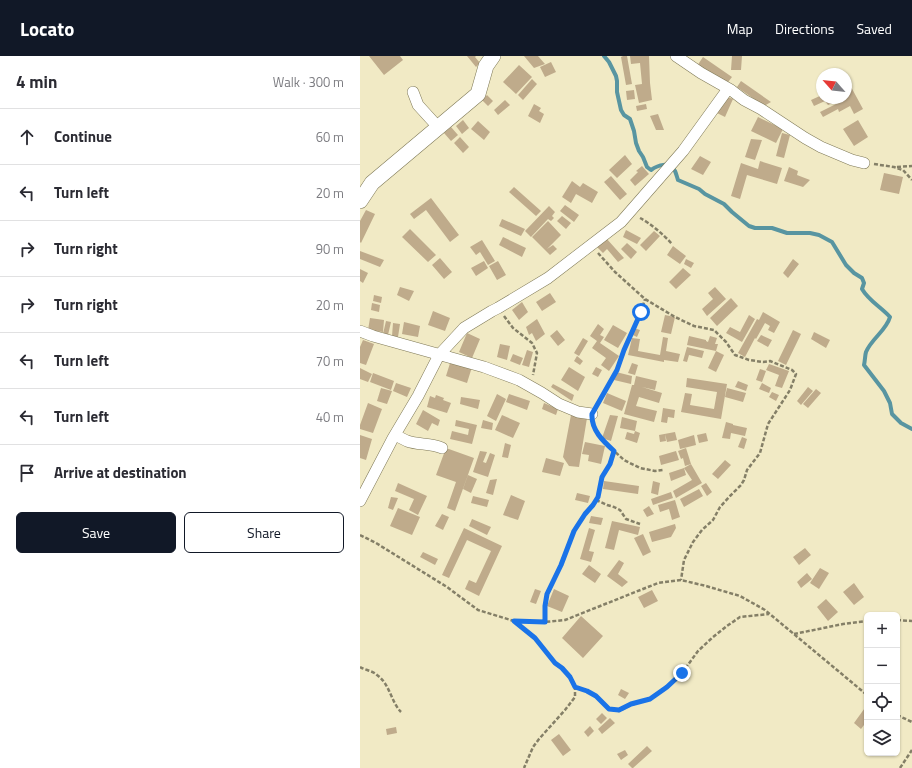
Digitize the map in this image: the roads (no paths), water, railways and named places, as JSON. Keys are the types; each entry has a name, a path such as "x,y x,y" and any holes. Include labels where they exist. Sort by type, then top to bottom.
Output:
{"street":[{"path":"360,201 372,183 478,94 486,66 493,56"},
{"path":"676,56 805,138 821,147 852,160 864,163"},
{"path":"360,501 439,355 464,328 548,278 621,222 683,151 724,93 730,90"},
{"path":"413,92 418,105 438,127"},
{"path":"360,331 484,367 519,380 533,387 559,404 578,412 592,414"},
{"path":"395,434 406,441 430,444 442,448"}],"waterway":[{"path":"604,56 609,62 616,76 617,92 621,110 624,115 630,119 636,143 647,167 651,170 660,165 670,166 675,171 678,180 699,189 705,194 724,204 749,226 755,228 772,228 787,233 810,233 819,235 832,242 846,265 862,278 864,283 862,289 890,317 888,322 869,347 866,353 864,365 884,391 890,403 892,414 901,423 912,429"}]}
